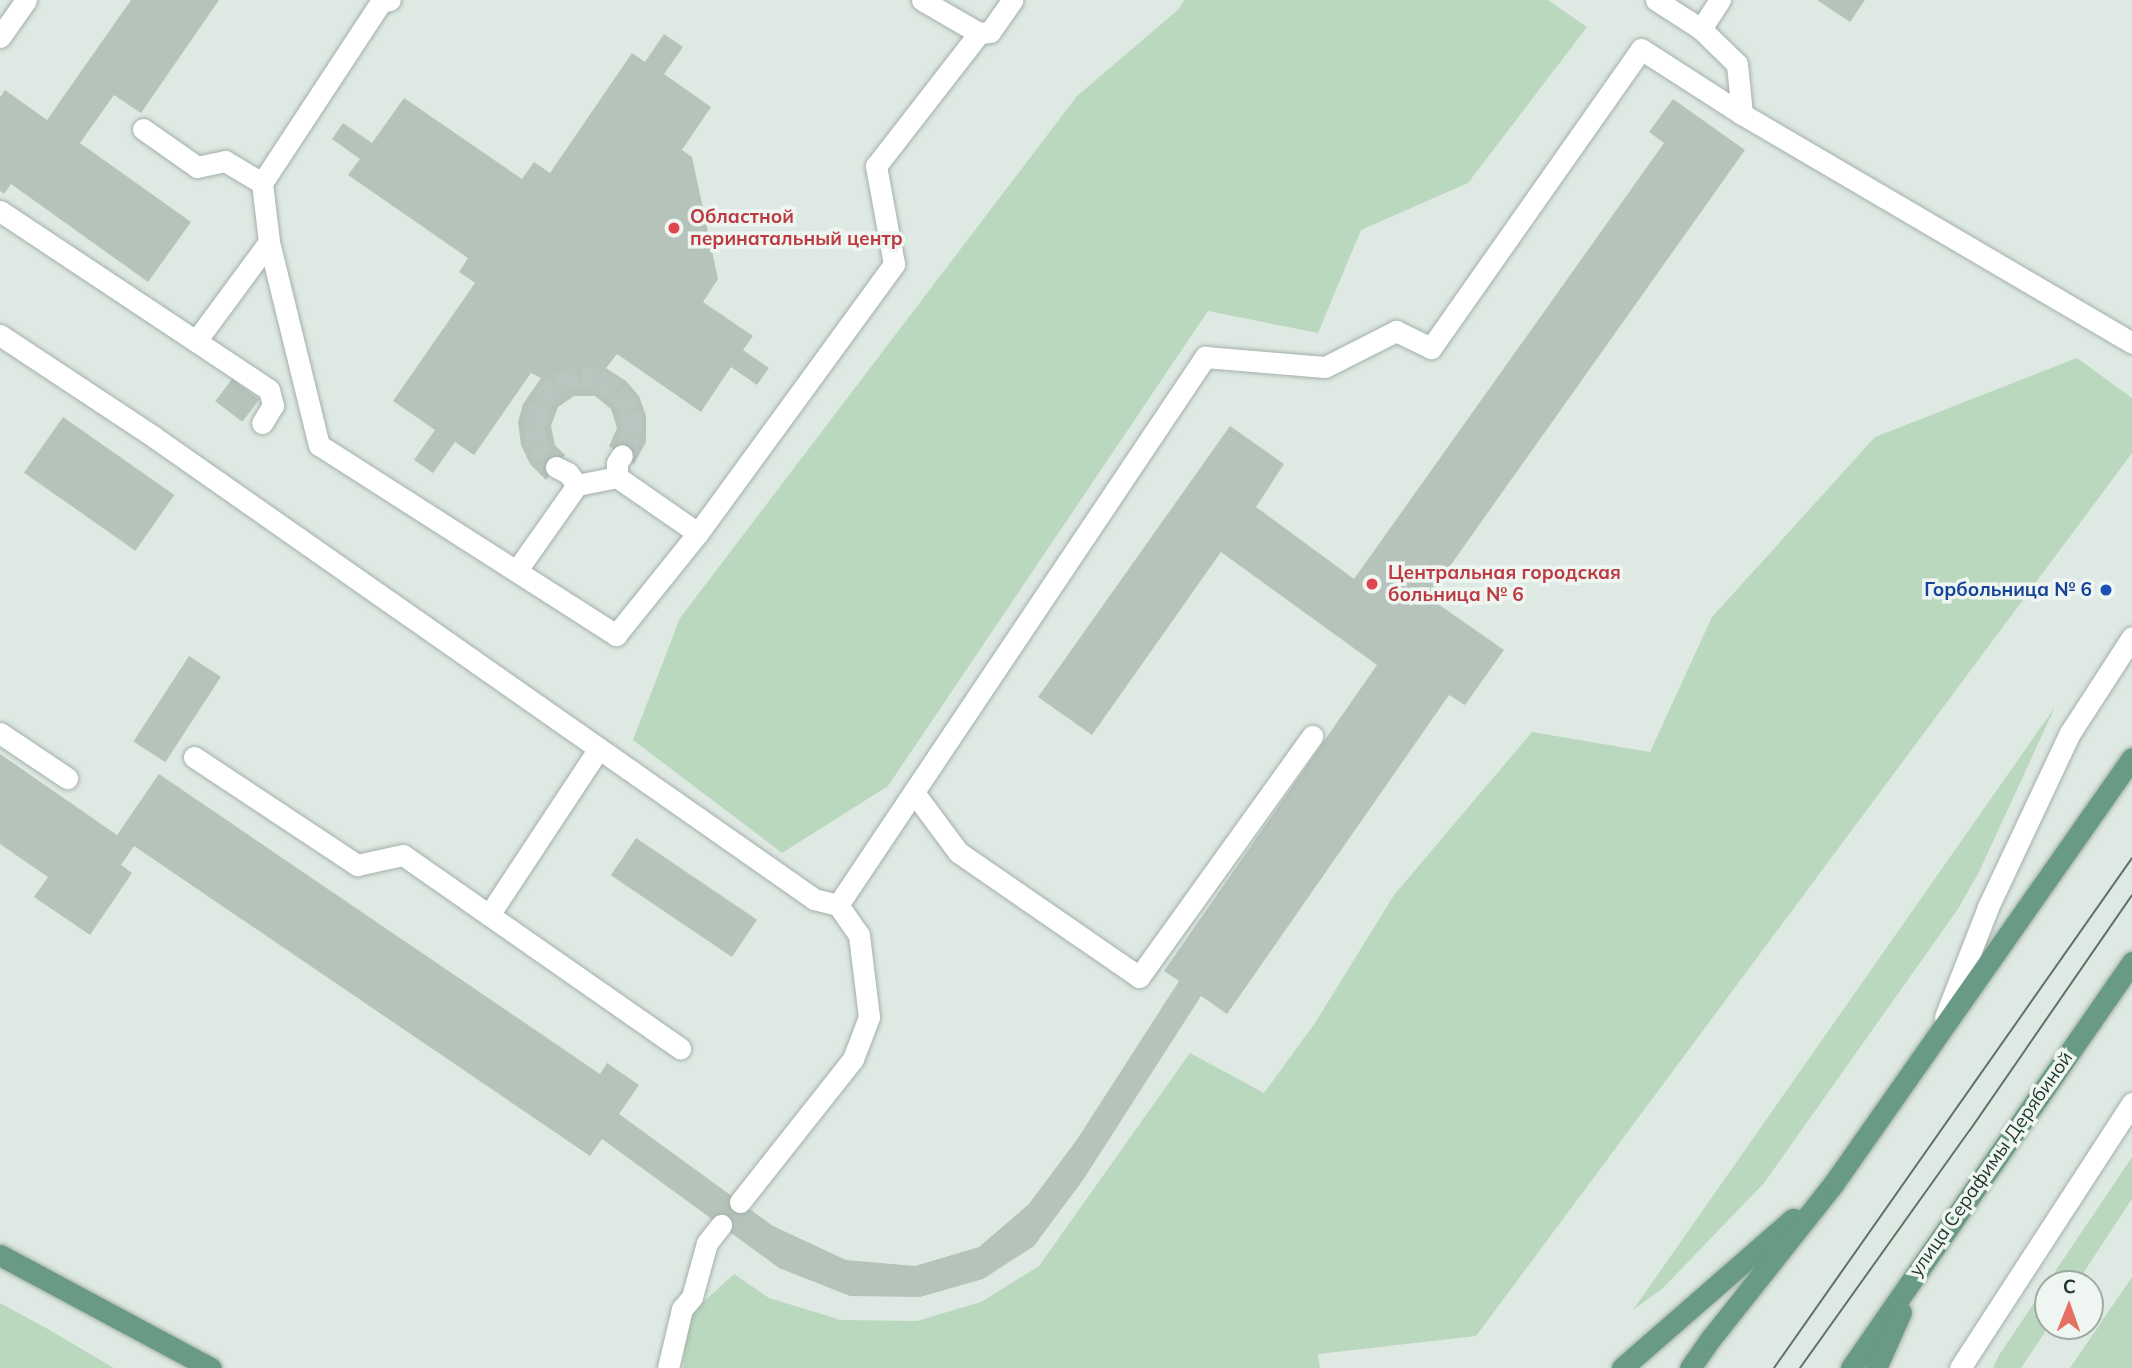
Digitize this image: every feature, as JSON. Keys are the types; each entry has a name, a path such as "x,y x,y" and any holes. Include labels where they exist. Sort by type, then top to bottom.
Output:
{"main road":[{"path":"1690,1368 1834,1183 2132,758"},
{"name":"улица Серафимы Дерябиной","path":"1852,1368 2132,962"},
{"path":"1622,1368 1834,1183"},
{"path":"0,1255 211,1368"},
{"path":"1876,1368 1925,1259"}],"street":[{"path":"0,37 26,0"},
{"path":"390,0 381,2 262,183 269,242 320,445 616,635 698,533 894,264 876,166 979,33"},
{"path":"922,0 979,33 990,32 1012,0"},
{"path":"1656,0 1701,29 1737,64 1742,114"},
{"path":"1701,29 1720,0"},
{"path":"838,905 915,794 1205,357 1325,367 1396,331 1431,348 1641,49 1742,114 2132,343"},
{"path":"142,129 197,167 225,161 262,183"},
{"path":"0,211 269,390 273,405 262,423"},
{"path":"196,341 269,242"},
{"path":"0,335 154,437 814,899 838,905 859,935 869,1017 853,1059 740,1202"},
{"path":"617,477 617,463 622,455"},
{"path":"556,467 568,473 577,485"},
{"path":"517,570 577,485 617,477 698,533"},
{"path":"1937,1039 1988,907 2070,733 2132,637"},
{"path":"0,733 67,778"},
{"path":"915,794 958,852 1139,977 1312,736"},
{"path":"489,915 598,750"},
{"path":"194,757 357,865 403,855 680,1048"},
{"path":"1959,1368 2132,1103"},
{"path":"668,1368 682,1309 692,1297 707,1243 721,1225"}],"green space":[{"path":"1184,0 1548,0 1587,27 1468,183 1361,230 1318,333 1208,311 888,786 782,853 633,740 680,618 1077,96 1179,9"},
{"path":"2077,358 2132,398 2132,453 1476,1336 1318,1354 1320,1368 683,1368 687,1317 734,1274 769,1298 841,1320 917,1321 981,1302 1039,1266 1190,1053 1264,1093 1315,1023 1394,895 1532,732 1650,752 1712,617 1875,437"},
{"path":"2055,707 1979,872 1958,909 1764,1183 1663,1288 1633,1310"},
{"path":"2132,1157 2132,1199 2085,1270 2056,1270"},
{"path":"2132,1277 2132,1368 2070,1368 2089,1340 2104,1340 2104,1318"},
{"path":"0,1303 46,1328 114,1368 0,1368"},
{"path":"2034,1303 2034,1340 2040,1340 2021,1368 1993,1368"}],"building":[{"path":"131,0 219,0 141,113 114,95 80,143 191,222 148,282 11,184 4,194 0,191 0,97 5,90 47,120"},
{"path":"1817,0 1865,0 1850,22"},
{"path":"664,34 683,47 664,74 711,107 682,150 692,157 718,279 703,302 753,336 743,350 769,368 757,385 731,367 701,412 617,354 606,368 626,381 639,396 646,416 646,442 634,464 609,446 617,428 611,409 595,396 574,396 558,407 551,426 555,445 565,455 546,480 530,464 521,445 518,422 523,404 541,378 531,373 474,455 455,442 433,473 414,460 435,430 393,401 475,283 459,272 468,258 348,175 360,159 332,139 343,123 372,143 404,98 522,179 534,162 550,173 632,53 645,62"},
{"path":"1673,99 1745,150 1428,597 1504,650 1465,705 1449,695 1227,1014 1201,996 1083,1180 1034,1246 983,1279 920,1297 850,1296 779,1268 602,1139 590,1156 134,846 121,865 132,873 90,935 34,897 48,877 0,844 0,754 117,835 159,774 600,1074 607,1063 639,1085 619,1114 773,1226 846,1260 915,1266 979,1247 1029,1204 1078,1138 1179,981 1164,971 1377,665 1221,552 1092,735 1038,697 1230,426 1284,464 1256,507 1354,579 1664,143 1649,132"},
{"path":"232,379 259,399 242,422 215,401"},
{"path":"63,417 174,495 135,551 24,473"},
{"path":"189,656 221,677 165,762 133,742"},
{"path":"636,838 757,920 732,957 611,875"}],"tunnel":[{"path":"556,467 544,458 537,445 534,425 542,401 557,383 581,376 598,379 618,392 631,412 632,433 622,455"}],"tram line":[{"path":"1774,1368 2132,858"},
{"path":"1800,1368 1970,1130 2132,895"}],"place":[{"name":"Областной перинатальный центр","path":"674,228"},
{"name":"Центральная городская больница № 6","path":"1372,584"},
{"name":"Горбольница № 6","path":"2106,590"}]}
